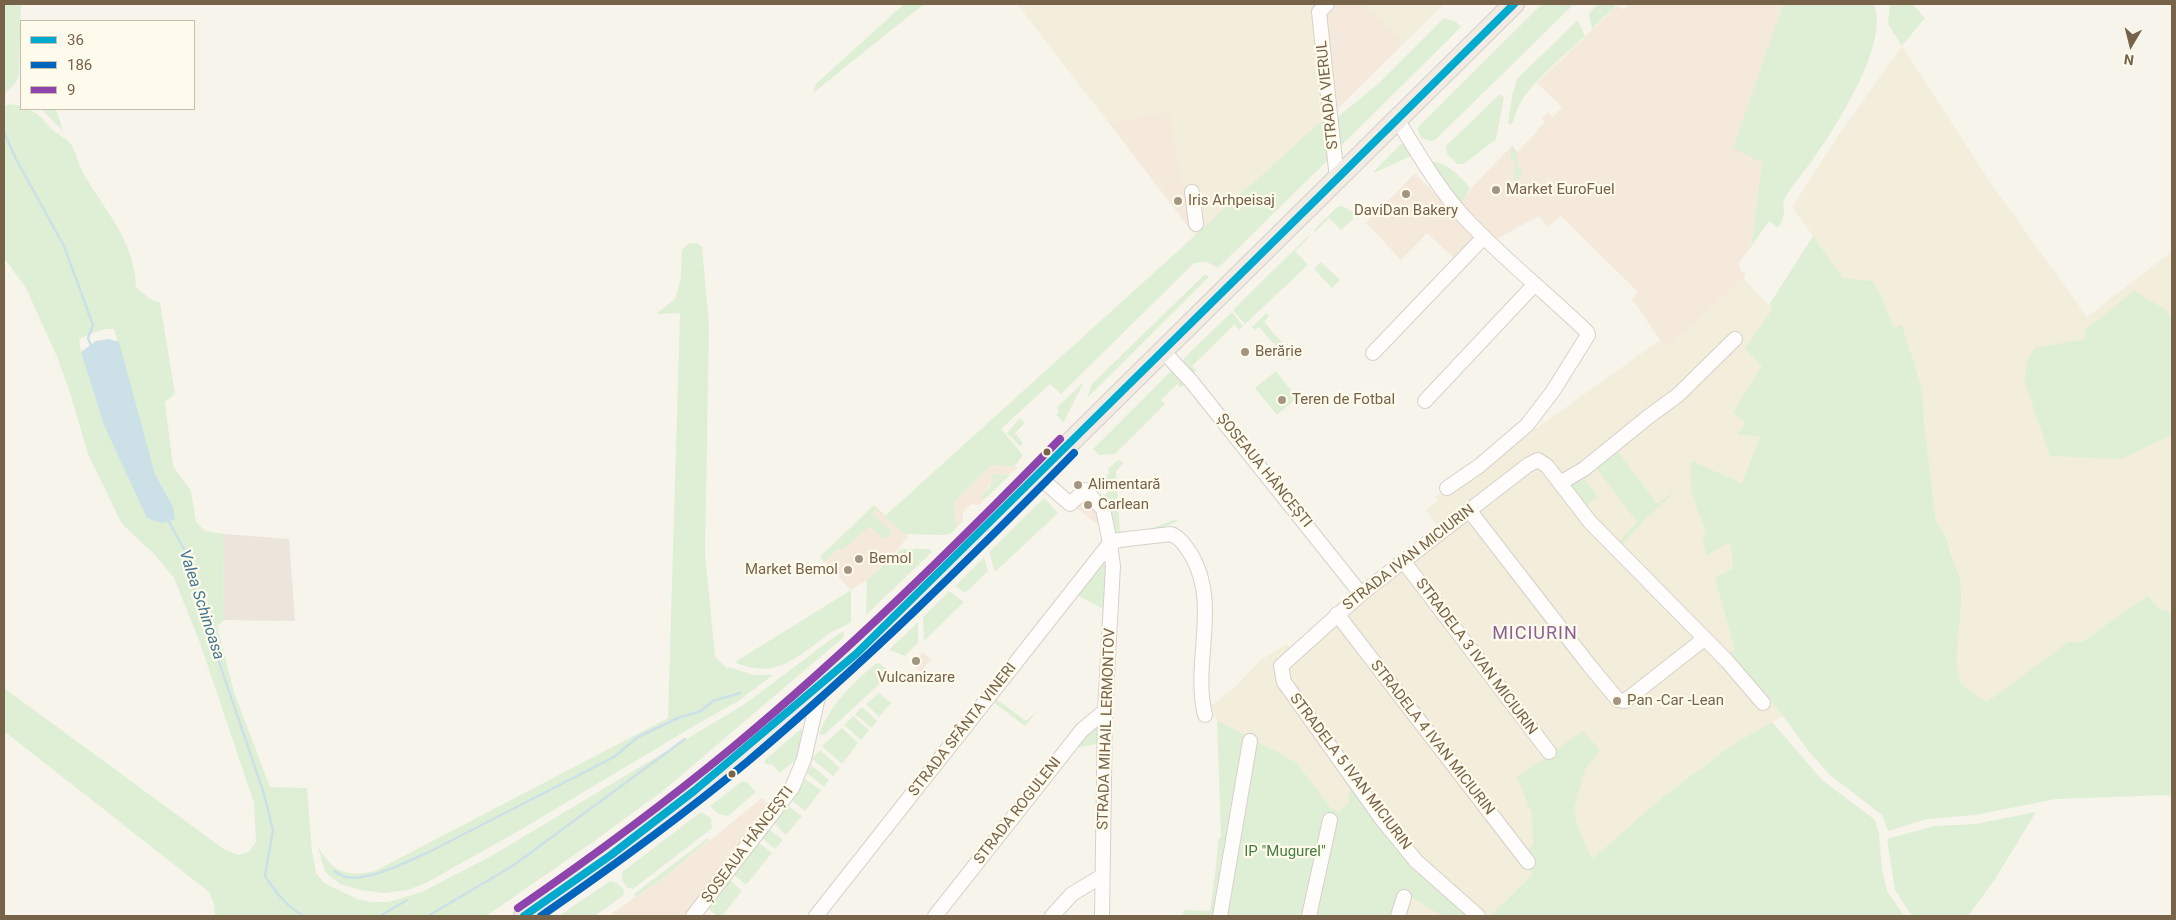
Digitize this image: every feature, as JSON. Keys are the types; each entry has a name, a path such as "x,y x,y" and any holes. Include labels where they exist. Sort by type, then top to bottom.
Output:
{"highway":[{"path":"524,916 599,864 681,802 821,684 883,628 1514,4"}],"street":[{"name":"STRADA VIERUL","path":"1321,6 1337,179"},
{"path":"1397,119 1420,157 1449,197 1484,237 1587,332 1588,336 1553,391 1527,425 1492,456 1447,488"},
{"path":"1192,192 1196,224"},
{"path":"1373,354 1484,237"},
{"path":"1424,402 1535,284"},
{"path":"1735,339 1678,396 1648,417 1584,469 1560,483 1595,528 1727,661 1763,703"},
{"name":"ȘOSEAUA HÂNCEȘTI","path":"1163,351 1191,381 1361,594"},
{"name":"STRADA IVAN MICIURIN","path":"1284,662 1361,594 1528,464 1538,460 1547,466 1560,483"},
{"name":"STRADA MIHAIL LERMONTOV","path":"1038,476 1070,504 1085,490 1103,509 1110,543 1112,566 1111,631 1105,711 1102,916"},
{"path":"1469,510 1616,698 1622,701 1626,700 1704,638"},
{"path":"1110,543 1128,538 1171,534 1178,537 1185,545 1197,565 1203,585 1206,607 1201,694 1205,715"},
{"name":"STRADA SFÂNTA VINERI","path":"816,916 1110,543"},
{"name":"STRADELA 3 IVAN MICIURIN","path":"1404,562 1549,752"},
{"name":"STRADELA 4 IVAN MICIURIN","path":"1337,614 1528,862"},
{"name":"STRADELA 5 IVAN MICIURIN","path":"1284,662 1280,671 1284,682 1381,818 1416,861 1478,916"},
{"name":"ȘOSEAUA HÂNCEȘTI","path":"694,916 792,788 804,759 821,684"},
{"name":"STRADA ROGULENI","path":"935,916 1082,730 1105,711"},
{"path":"1220,916 1250,741"},
{"path":"1309,916 1330,820"},
{"path":"1052,916 1072,894 1102,876"},
{"path":"1398,916 1404,897"}],"shaded area":[{"path":"1017,4 1444,4 1337,109 1196,236"},
{"path":"1335,4 1364,4 1403,44 1337,109 1334,106 1325,15"},
{"path":"1626,4 1783,4 1734,148 1762,163 1751,247 1739,262 1740,271 1746,273 1744,279 1667,347 1660,340 1632,299 1638,292 1561,216 1548,227 1539,216 1495,240 1462,205 1470,189 1512,146 1517,152 1545,122 1542,119 1548,112 1553,117 1562,107 1537,83 1618,5 1624,10 1628,6"},
{"path":"1902,46 1990,182 2087,317 2172,251 2172,613 2159,609 2148,595 2082,642 1987,702 1961,684 1959,677 1956,647 1962,596 1959,572 1953,561 1946,534 1936,522 1922,389 1902,325 1894,327 1880,294 1872,281 1843,278 1792,207 1840,133"},
{"name":"Iris Arhpeisaj","path":"1169,111 1190,229 1110,124"},
{"path":"1415,173 1473,234 1473,241 1456,260 1427,233 1401,260 1366,223"},
{"path":"1744,279 1772,309 1745,349 1762,366 1733,412 1746,424 1737,435 1760,436 1742,483 1692,461 1690,483 1706,534 1707,556 1727,543 1731,545 1733,568 1716,578 1735,650 1729,652 1783,716 1732,745 1714,758 1665,795 1592,859 1578,827 1574,810 1585,770 1600,750 1517,777 1532,815 1533,845 1525,865 1533,874 1490,916 1403,916 1331,808 1296,762 1217,720 1209,707 1233,689 1261,660 1287,644 1291,649 1429,535 1427,532 1439,528 1426,510 1438,501 1435,497 1527,435 1660,340 1667,347"},
{"path":"109,339 119,342 155,474 173,507 175,520 161,523 147,518 104,425 81,352 96,341"},
{"path":"991,465 1018,467 1010,475 993,474 990,477 994,480 981,497 986,498 979,505 971,504 963,512 963,521 957,527 953,503"},
{"path":"1084,495 1101,512 1103,529 1074,506"},
{"path":"874,505 908,536 896,552 867,580 851,590 820,557"},
{"path":"223,534 289,539 295,621 224,620"},
{"path":"923,652 931,660 920,672 912,664"},
{"path":"762,798 772,806 684,916 614,916 612,913 665,877"}],"green space":[{"path":"4,4 21,4 19,76 4,95"},
{"path":"904,4 924,4 813,93 816,84"},
{"path":"1542,4 1574,4 1435,140 1430,141 1421,138 1417,128"},
{"path":"1598,4 1614,4 1616,6 1592,29 1589,13"},
{"path":"1783,4 1874,4 1877,21 1874,41 1867,63 1845,108 1821,148 1786,196 1783,204 1784,215 1778,228 1769,221 1751,247 1762,163 1733,148"},
{"path":"1890,4 1912,4 1925,18 1902,46 1888,24"},
{"path":"1444,18 1456,22 1461,27 1341,146 1337,141 1334,122 1378,84"},
{"path":"1578,20 1585,36 1551,67 1528,92 1520,103 1511,125 1508,124 1512,96 1517,79"},
{"path":"1500,94 1504,97 1496,139 1464,164 1457,164 1447,154 1446,146"},
{"path":"10,104 20,106 20,110 36,113 54,131 70,143 82,171 124,240 130,254 136,287 150,299 160,303 175,394 165,402 173,466 191,491 196,522 205,531 223,534 224,620 217,626 234,692 270,787 307,788 312,851 316,873 324,883 357,899 371,902 388,902 422,892 493,855 745,704 838,634 843,632 845,636 664,790 486,916 215,916 214,904 209,892 4,731 4,688 225,850 238,855 249,852 256,842 254,803 200,643 174,578 155,555 122,524 88,454 58,359 26,288 4,258 4,106","holes":["114,329 155,474 173,507 81,352 79,339 95,332"]},
{"path":"42,110 56,110 63,131"},
{"path":"1326,117 1331,157 1218,268 1207,262 1194,263 1061,394 1050,384 1001,429 1023,455 1014,467 991,465 953,503 957,527 951,533 943,535 904,534 876,509 872,513 891,531 889,537 884,539 870,526 844,549 838,549 824,562 820,557 874,505 885,516"},
{"path":"1403,142 1413,155 1374,173 1374,171"},
{"path":"1512,146 1517,152 1518,167 1523,173 1515,182 1513,180 1515,161 1510,159"},
{"path":"1435,162 1450,168 1470,187 1462,205 1432,163"},
{"path":"1342,206 1353,212 1353,219 1341,230 1329,218 1315,232 1314,230 1337,207"},
{"path":"1308,236 1295,251 1308,265 1245,324 1233,310"},
{"path":"1813,236 1843,278 1872,281 1880,294 1894,327 1902,325 1922,389 1936,522 1946,536 1959,574 1961,601 1957,656 1961,684 1987,702 2068,642 2082,642 2148,595 2159,609 2172,613 2172,796 2056,799 1975,815 1927,819 1888,831 1882,815 1830,775 1810,753 1783,716 1729,652 1735,650 1715,578 1733,568 1731,545 1727,543 1707,556 1702,538 1706,534 1692,489 1690,470 1692,461 1742,483 1760,436 1737,435 1746,424 1733,412 1762,366 1745,349 1772,309 1769,305"},
{"path":"689,243 697,243 702,247 709,324 705,553 715,657 728,669 729,667 753,675 773,675 737,702 522,829 426,883 407,890 384,893 361,890 340,884 325,872 318,847 335,868 342,871 365,873 375,871 668,718 680,313 656,314 675,299 681,278 682,250"},
{"path":"1321,262 1340,280 1332,288 1314,269"},
{"path":"1205,274 1209,277 1087,398 1092,384"},
{"path":"2134,291 2166,310 2172,320 2172,435 2121,459 2050,456 2024,380 2028,357 2035,348 2085,339 2085,330"},
{"path":"1232,312 1243,326 1240,330 1234,325 1192,366 1197,371 1191,373 1183,366 1184,358"},
{"path":"1266,313 1269,316 1264,322 1294,356 1289,361 1259,327 1255,330 1252,327"},
{"path":"1276,371 1297,398 1277,415 1255,388"},
{"path":"1170,372 1175,372 1184,384 1181,388 1177,384 1161,400 1165,404 1115,454 1099,455 1093,449"},
{"path":"1084,382 1063,423 1056,414 1059,412 1057,407"},
{"path":"1020,418 1025,423 1015,433 1023,443 1020,446 1007,433"},
{"path":"1617,450 1657,504 1678,489 1644,520 1619,548 1616,545 1637,522 1595,466"},
{"path":"1118,460 1124,462 1116,472 1120,531 1137,533 1117,534 1101,500 1112,487 1104,479 1109,473 1108,469"},
{"path":"992,474 1010,475 986,498 980,497 991,486 990,484 994,480 990,476"},
{"path":"1581,474 1598,497 1584,507 1565,484"},
{"path":"1044,498 1058,513 995,572 989,552"},
{"path":"1177,519 1178,521 1151,532 1140,533"},
{"path":"901,549 930,549 932,552 866,615 867,580"},
{"path":"984,557 988,571 965,593 955,586"},
{"path":"1101,564 1108,566 1107,611 1077,595"},
{"path":"851,590 851,622 830,633 797,657 786,663 762,669 735,662"},
{"path":"949,591 964,602 924,641 923,617"},
{"path":"918,622 918,643 905,656 889,650"},
{"path":"879,663 889,671 887,677 824,735 819,734 829,713 842,696 866,672"},
{"path":"879,693 891,703 879,717 866,704"},
{"path":"996,699 1026,721 1039,709 1025,726 993,702"},
{"path":"862,707 877,721 871,728 855,714"},
{"path":"853,716 869,730 861,740 844,725"},
{"name":"IP \"Mugurel\"","path":"1217,720 1296,762 1331,808 1339,812 1350,801 1348,799 1352,783 1472,916 1442,916 1410,896 1407,902 1410,905 1407,916 1182,916 1184,910 1210,911 1218,840 1221,836"},
{"path":"1772,722 1822,780 1875,820 1879,834 1882,870 1887,891 1904,916 1490,916 1533,874 1525,865 1524,852 1533,845 1532,815 1517,777 1583,731 1600,750 1585,770 1574,810 1578,827 1592,859 1665,795 1732,745"},
{"path":"842,728 858,743 842,764 822,746"},
{"path":"1100,728 1098,744 1074,748 1089,729"},
{"path":"801,729 804,729 799,757 780,773 773,765 766,764 764,761"},
{"path":"820,750 840,768 833,776 812,759"},
{"path":"811,765 829,780 824,787 807,773"},
{"path":"805,779 821,790 805,811 793,801"},
{"path":"742,781 748,783 756,792 728,816 718,814 710,806"},
{"path":"788,806 802,816 786,835 774,823"},
{"path":"701,812 711,818 712,828 633,889 628,888 622,880 622,872"},
{"path":"2036,812 1995,879 1968,916 1912,916 1895,890 1887,839 1934,826 1975,824"},
{"path":"769,829 783,840 775,849 762,838"},
{"path":"708,838 709,840 665,877 635,897 634,894"},
{"path":"758,842 772,853 746,885 733,874"},
{"path":"729,879 742,891 722,916 717,916 706,907"},
{"path":"610,881 617,883 624,890 623,896 594,916 559,916"}],"waterway":[{"name":"Valea Schinoasa","path":"4,132 16,159 64,246 93,325 88,338 92,348"},
{"name":"Valea Schinoasa","path":"168,520 185,551 194,588 264,794 273,830 265,876 291,908 303,916"},
{"path":"334,871 345,877 356,878 393,868 427,853 614,757 638,737 678,718 701,711 713,701 740,693"},
{"path":"428,916 514,865 685,739"},
{"path":"380,916 407,900"}],"transit line":[{"name":"36","path":"524,916 611,855 694,791 856,654 1514,4"},
{"name":"9","path":"518,908 654,810 776,711 900,598 1060,439"},
{"name":"186","path":"541,916 672,822 790,725 914,611 1074,453"}],"place":[{"name":"Market EuroFuel","path":"1496,190"},
{"name":"DaviDan Bakery","path":"1406,194"},
{"name":"Iris Arhpeisaj","path":"1178,201"},
{"name":"Berărie","path":"1245,352"},
{"name":"Teren de Fotbal","path":"1282,400"},
{"name":"Alimentară","path":"1078,485"},
{"name":"Carlean","path":"1088,505"},
{"name":"Bemol","path":"859,559"},
{"name":"Market Bemol","path":"848,570"},
{"name":"Vulcanizare","path":"916,661"},
{"name":"Pan -Car -Lean","path":"1617,701"}],"district":[{"name":"MICIURIN","path":"1535,634"}]}
